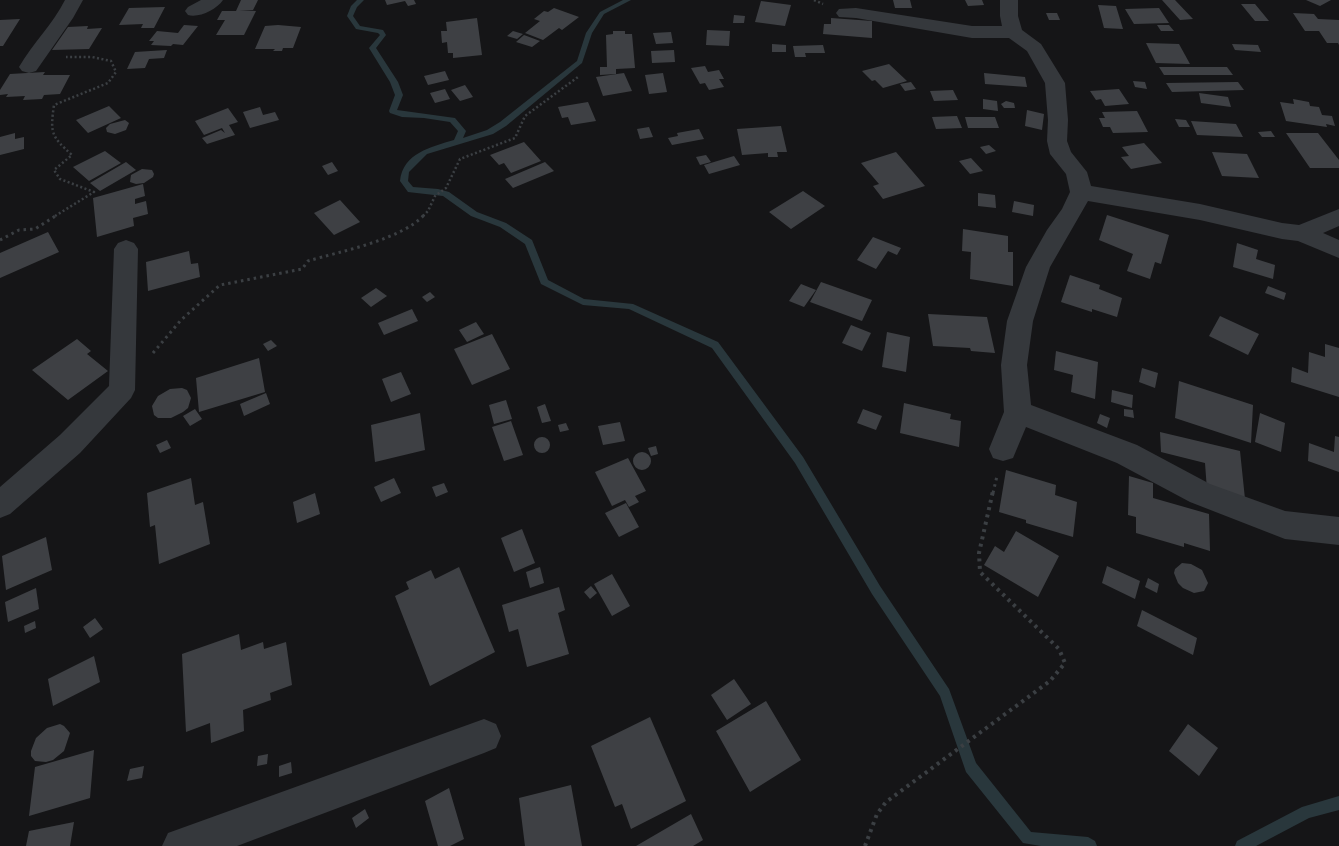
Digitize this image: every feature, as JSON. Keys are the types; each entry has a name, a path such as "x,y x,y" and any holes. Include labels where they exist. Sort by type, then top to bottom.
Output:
{"street":[{"path":"29,67 42,45 67,16 74,0"},
{"path":"194,12 214,0"},
{"path":"1009,0 1009,16 1013,32"},
{"path":"845,13 856,13 972,32 1013,32 1034,48 1055,83 1058,120 1057,140 1061,154 1076,172 1081,192 1072,212 1055,236 1038,267 1020,321 1014,365 1018,412 1003,448"},
{"path":"1081,192 1200,212 1282,231 1301,233 1339,249"},
{"path":"1301,233 1339,217"},
{"path":"0,505 70,444 122,390 126,249"},
{"path":"1018,412 1127,454 1208,497 1285,525 1339,531"},
{"path":"181,846 225,832 484,736"}],"path":[{"path":"0,240 19,230 34,229 94,192 60,179 54,170 72,154 55,140 52,121 54,105 108,83 116,72 111,61 92,57 51,57 42,45"},
{"path":"122,390 181,320 220,285 302,269 308,262 376,241 415,224 428,211 435,196 446,188 460,159 515,138 525,116 578,77"},
{"path":"865,846 877,814 886,802 1050,681 1065,662 1059,649 980,572 979,553 1003,448"}],"building":[{"path":"241,0 258,0 253,10 239,10 256,11 244,35 216,35 225,20 217,20 222,11 236,11"},
{"path":"385,0 414,0 416,4 408,6 405,1 387,5"},
{"path":"893,0 910,0 912,8 895,8"},
{"path":"965,0 982,0 984,5 968,6"},
{"path":"1162,0 1175,0 1193,19 1180,20"},
{"path":"1306,0 1331,0 1320,6"},
{"path":"761,1 791,5 785,26 755,22"},
{"path":"1241,4 1255,4 1269,21 1255,21"},
{"path":"1098,5 1116,6 1123,29 1104,28"},
{"path":"165,7 154,28 141,28 143,24 119,25 129,8"},
{"path":"554,8 579,17 562,30 559,28 543,40 525,33 540,21 534,19 544,11 548,12"},
{"path":"1159,8 1169,23 1134,24 1125,9"},
{"path":"1046,13 1057,13 1060,20 1049,20"},
{"path":"1293,13 1314,14 1318,19 1339,20 1339,45 1338,43 1327,43 1319,31 1305,31"},
{"path":"734,15 745,16 744,23 733,23"},
{"path":"477,18 482,55 453,58 453,53 448,53 447,42 442,43 441,31 447,31 446,22"},
{"path":"831,18 872,21 872,38 823,34 824,24 831,24"},
{"path":"20,19 3,46 0,46 0,20"},
{"path":"184,25 198,26 183,45 151,45 154,41 149,41 157,31 178,33"},
{"path":"1157,25 1169,25 1174,31 1161,31"},
{"path":"88,26 87,29 102,28 89,49 52,50 68,27"},
{"path":"265,26 301,27 293,48 283,48 282,51 255,49"},
{"path":"707,30 730,31 729,46 706,45"},
{"path":"513,31 523,34 517,39 507,36"},
{"path":"613,31 625,31 625,34 632,34 635,68 616,69 616,74 600,75 600,67 607,67 606,35 613,34"},
{"path":"671,32 673,43 656,44 653,33"},
{"path":"524,35 540,41 532,47 516,42"},
{"path":"1146,43 1179,44 1190,64 1156,63"},
{"path":"772,44 786,45 786,52 772,52"},
{"path":"1232,44 1258,45 1261,52 1235,50"},
{"path":"823,45 825,53 805,53 806,57 795,57 793,46"},
{"path":"167,50 164,58 149,59 145,68 127,69 135,52"},
{"path":"674,50 675,62 652,63 651,51"},
{"path":"889,64 907,81 883,88 862,71"},
{"path":"705,66 708,72 719,70 724,79 719,79 724,87 709,90 705,83 700,84 691,68"},
{"path":"1159,67 1227,67 1233,75 1164,75"},
{"path":"445,71 449,80 428,85 424,76"},
{"path":"45,72 43,75 70,75 60,94 44,95 42,99 23,100 25,96 6,97 8,94 0,95 0,90 10,74"},
{"path":"624,73 632,91 603,96 596,77"},
{"path":"663,73 667,92 649,94 645,75"},
{"path":"984,73 1025,77 1027,87 985,84"},
{"path":"1133,81 1145,82 1147,89 1135,87"},
{"path":"911,82 916,89 905,91 900,84"},
{"path":"1238,82 1244,90 1172,92 1166,83"},
{"path":"465,85 473,97 460,101 451,90"},
{"path":"445,89 450,99 435,103 430,93"},
{"path":"1119,89 1129,104 1105,106 1101,99 1096,100 1090,91"},
{"path":"953,90 958,100 934,101 930,91"},
{"path":"1199,93 1228,97 1231,107 1201,103"},
{"path":"983,99 997,101 998,111 983,109"},
{"path":"1293,99 1309,102 1310,106 1319,107 1322,115 1332,116 1335,126 1326,124 1327,127 1286,121 1280,102 1294,104"},
{"path":"1006,101 1014,103 1015,108 1004,108 1001,104"},
{"path":"588,102 596,121 571,125 568,117 562,118 558,107"},
{"path":"109,106 121,118 88,133 76,120"},
{"path":"260,107 263,115 275,112 279,120 250,128 243,112"},
{"path":"228,108 238,122 229,125 235,135 207,144 202,138 221,130 225,133 222,128 204,135 195,121"},
{"path":"1027,110 1044,114 1042,130 1025,126"},
{"path":"1137,111 1148,132 1113,133 1110,127 1103,127 1099,118 1105,118 1102,112"},
{"path":"957,116 962,128 936,129 932,117"},
{"path":"965,117 995,117 999,128 968,128"},
{"path":"1175,119 1186,120 1190,127 1179,127"},
{"path":"125,120 129,123 126,130 115,134 107,132 106,128 110,124"},
{"path":"1191,121 1236,124 1243,137 1197,135"},
{"path":"781,126 787,152 777,152 778,157 768,157 768,153 742,155 737,129"},
{"path":"649,127 653,137 640,139 637,129"},
{"path":"699,129 704,139 672,145 668,138 678,136 677,133"},
{"path":"1271,131 1275,137 1262,137 1258,132"},
{"path":"15,133 15,139 24,137 24,149 0,155 0,137"},
{"path":"1286,133 1318,133 1339,160 1339,168 1310,168"},
{"path":"524,142 541,161 511,173 504,163 499,165 490,155"},
{"path":"1144,143 1162,163 1131,169 1121,157 1129,156 1122,147"},
{"path":"989,145 996,151 986,154 980,147"},
{"path":"105,151 121,163 89,181 73,167"},
{"path":"896,152 925,186 883,199 873,186 879,184 861,163"},
{"path":"1212,152 1247,154 1259,178 1222,176"},
{"path":"706,155 711,162 700,165 696,157"},
{"path":"734,156 740,165 709,174 704,165"},
{"path":"971,158 983,171 970,174 959,161"},
{"path":"126,162 136,170 100,191 90,183"},
{"path":"332,162 338,171 328,175 322,166"},
{"path":"545,162 554,171 513,188 505,179"},
{"path":"142,169 152,170 153,177 144,183 136,184 130,182 131,175"},
{"path":"143,184 145,196 135,199 135,204 146,201 148,214 133,218 134,226 97,237 93,198"},
{"path":"803,191 825,206 791,229 769,212"},
{"path":"978,193 995,195 996,208 978,206"},
{"path":"340,200 360,222 334,235 314,213"},
{"path":"1014,201 1034,205 1033,216 1012,212"},
{"path":"1107,215 1169,235 1161,264 1155,262 1150,279 1127,271 1133,254 1099,240"},
{"path":"963,229 1008,236 1008,252 1013,252 1013,286 970,279 971,252 962,251"},
{"path":"48,232 59,252 0,278 0,253"},
{"path":"873,237 901,248 897,255 888,251 876,269 857,260"},
{"path":"1237,243 1258,250 1256,259 1275,265 1273,279 1233,267"},
{"path":"189,251 191,264 198,263 200,277 148,291 146,262"},
{"path":"1070,275 1100,285 1099,289 1122,298 1117,317 1092,309 1092,312 1061,302"},
{"path":"821,282 872,300 862,321 810,302"},
{"path":"801,284 816,290 804,307 789,301"},
{"path":"1268,286 1286,293 1284,300 1265,293"},
{"path":"376,288 387,296 371,307 361,298"},
{"path":"430,292 435,297 427,302 422,297"},
{"path":"412,309 418,321 384,335 378,323"},
{"path":"928,314 987,317 995,353 971,351 970,348 933,346"},
{"path":"1220,316 1259,334 1248,355 1209,336"},
{"path":"476,322 484,334 467,342 459,330"},
{"path":"851,325 871,333 862,351 842,343"},
{"path":"887,332 910,337 906,372 882,367"},
{"path":"492,334 510,369 472,385 454,349"},
{"path":"77,339 91,351 87,354 108,371 68,400 32,370"},
{"path":"271,340 277,346 268,351 263,344"},
{"path":"1325,344 1339,348 1339,397 1291,382 1292,367 1308,373 1309,352 1325,357"},
{"path":"1056,351 1098,362 1095,399 1071,392 1073,375 1054,370"},
{"path":"259,358 265,392 199,412 196,378"},
{"path":"1142,368 1158,373 1155,388 1139,382"},
{"path":"401,372 411,394 391,402 382,379"},
{"path":"1179,381 1253,405 1251,443 1175,418"},
{"path":"182,388 187,390 191,398 188,408 171,418 158,418 154,415 152,406 158,396 170,389"},
{"path":"1112,390 1133,395 1132,408 1111,402"},
{"path":"266,393 270,404 244,416 240,404"},
{"path":"506,400 512,419 494,424 489,405"},
{"path":"904,403 951,414 950,419 961,421 959,447 900,433"},
{"path":"545,404 551,421 542,423 537,407"},
{"path":"195,409 202,419 190,426 183,416"},
{"path":"863,409 882,416 876,430 857,423"},
{"path":"1124,409 1133,410 1134,418 1124,416"},
{"path":"420,413 425,450 375,462 371,425"},
{"path":"1260,413 1285,423 1281,452 1255,442"},
{"path":"1100,414 1110,418 1107,428 1097,423"},
{"path":"511,421 523,455 504,461 492,427"},
{"path":"620,422 625,441 603,445 598,426"},
{"path":"566,423 569,430 560,432 558,425"},
{"path":"1160,432 1240,451 1245,499 1207,490 1205,463 1161,452"},
{"path":"1335,436 1339,437 1339,472 1308,461 1309,443 1334,452"},
{"path":"542,437 548,439 550,445 548,451 542,453 536,451 534,445 536,439"},
{"path":"167,440 171,448 160,453 156,445"},
{"path":"656,446 658,454 651,456 648,448"},
{"path":"638,452 646,452 651,457 649,468 638,470 633,465 633,457"},
{"path":"628,458 646,491 635,496 639,502 629,507 625,500 612,506 595,472"},
{"path":"1006,470 1056,485 1055,495 1077,502 1073,537 1026,523 1026,520 999,512"},
{"path":"1129,476 1153,483 1153,498 1209,514 1210,551 1184,543 1184,547 1136,533 1136,517 1128,515"},
{"path":"191,478 195,505 203,502 210,544 159,564 155,525 150,527 147,493"},
{"path":"394,478 401,493 381,502 374,487"},
{"path":"444,483 448,492 436,497 432,487"},
{"path":"315,493 320,514 297,523 293,502"},
{"path":"626,503 639,527 619,537 605,513"},
{"path":"522,529 535,563 514,572 501,538"},
{"path":"1016,531 1059,556 1038,597 984,565 995,546 1004,552"},
{"path":"46,537 52,570 6,590 2,556"},
{"path":"1182,563 1191,564 1202,570 1208,583 1204,591 1194,593 1183,588 1178,583 1174,573 1175,569"},
{"path":"1107,566 1140,581 1135,599 1102,583"},
{"path":"459,567 495,652 430,686 395,596 409,589 406,582 431,570 435,579"},
{"path":"540,567 544,583 530,588 526,572"},
{"path":"612,574 630,606 612,616 594,584"},
{"path":"1148,578 1159,584 1157,593 1145,587"},
{"path":"591,586 597,593 590,599 584,592"},
{"path":"559,587 565,610 558,613 569,654 527,667 518,629 509,632 502,605"},
{"path":"36,588 39,609 8,622 5,602"},
{"path":"1142,610 1197,638 1193,655 1137,626"},
{"path":"95,618 103,629 90,638 83,627"},
{"path":"35,621 36,628 25,633 24,626"},
{"path":"239,634 241,650 263,642 264,649 286,642 292,685 270,693 271,700 243,710 244,731 211,743 210,723 186,732 182,654"},
{"path":"94,656 100,682 53,706 48,679"},
{"path":"734,679 751,704 727,720 711,695"},
{"path":"766,701 801,760 750,792 716,731"},
{"path":"650,717 686,801 631,829 622,804 615,807 591,746"},
{"path":"60,724 70,733 64,751 53,760 46,762 35,761 31,756 31,751 36,738 47,728"},
{"path":"1188,724 1218,748 1199,776 1169,751"},
{"path":"94,750 90,798 29,816 35,767"},
{"path":"268,754 267,764 257,766 258,756"},
{"path":"291,762 292,773 279,777 279,766"},
{"path":"144,766 142,778 127,781 130,769"},
{"path":"571,785 582,846 525,846 519,798"},
{"path":"449,788 464,839 450,846 438,846 425,801"},
{"path":"365,809 369,818 356,828 352,818"},
{"path":"691,814 703,840 693,846 636,846"},
{"path":"74,822 70,846 26,846 29,831"}],"waterway":[{"path":"361,0 354,6 350,16 358,28 381,31 383,35 372,48 394,82 399,95 393,111 406,115 424,115 452,120 462,131 457,142"},
{"path":"457,142 490,132 503,124 580,62 589,33 602,13 628,0"},
{"path":"457,142 424,152 405,171 404,181 411,190 446,194 474,214 503,225 529,242 544,282 583,302 630,306 715,345 799,460 876,590 945,693 971,767 1028,838 1088,844 1090,846"},
{"path":"1242,846 1307,812 1339,803"}]}
